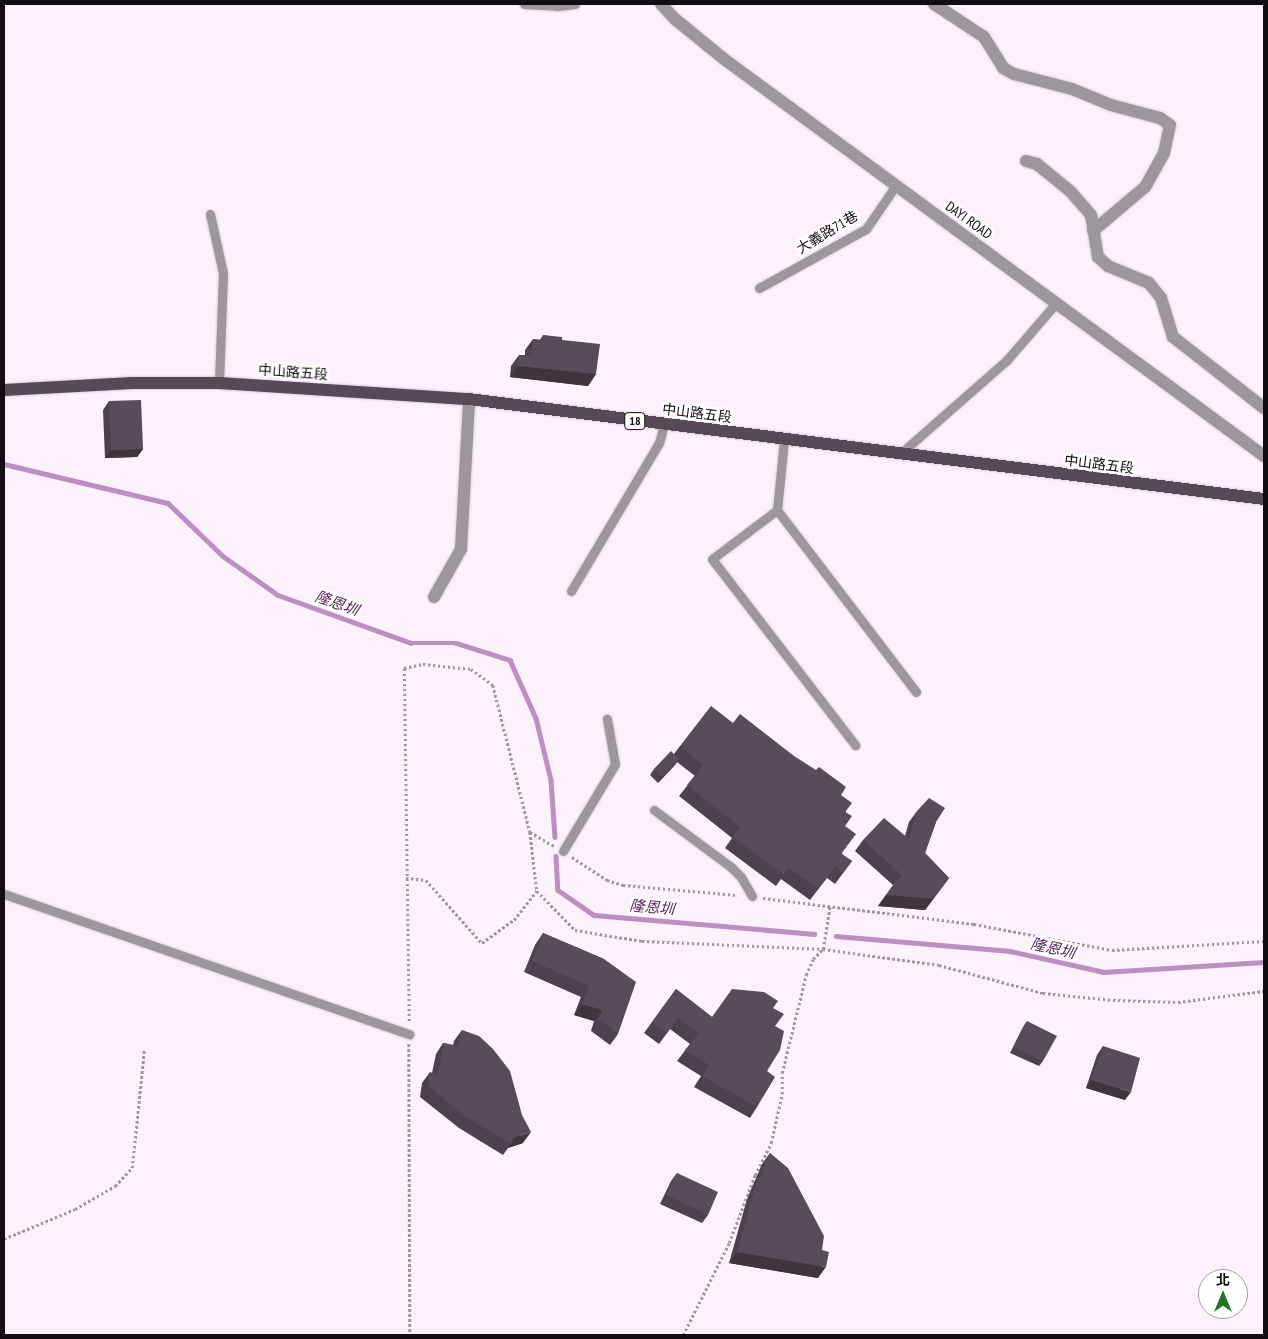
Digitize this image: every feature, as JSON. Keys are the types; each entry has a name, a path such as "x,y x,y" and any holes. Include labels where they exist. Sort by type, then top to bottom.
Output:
{"main road":[{"name":"中山路五段","path":"4,390 132,382 219,382 469,399 1264,499"}],"street":[{"name":"DAYI ROAD","path":"661,4 674,19 724,59 1264,456"},
{"path":"934,4 984,37 1003,68 1072,89 1111,105 1160,118 1170,125 1164,154 1145,187 1093,231"},
{"path":"1026,161 1037,164 1071,192 1091,215 1098,257 1149,284 1160,298 1173,338 1264,408"},
{"path":"434,598 462,549 469,399"}],"lane":[{"path":"524,4 576,4"},
{"name":"大義路71巷","path":"758,288 866,228 896,185"},
{"path":"210,214 223,273 219,382"},
{"path":"900,454 1006,362 1056,303"},
{"path":"571,591 659,442 664,424"},
{"path":"784,440 777,510 916,692"},
{"path":"777,510 712,559 854,745"},
{"path":"563,851 615,764 607,719"},
{"path":"654,810 731,867 741,877 752,896"},
{"path":"4,894 409,1034"}],"path":[{"path":"410,1335 409,1034 404,668 424,664 471,669 492,685 530,832 537,891 575,930 642,941 823,949 939,966 1043,993 1113,1000 1178,1002 1264,992"},
{"path":"530,832 607,880 623,885 752,896 974,924 1112,950 1264,941"},
{"path":"406,878 426,880 482,943 514,920 537,891"},
{"path":"683,1335 730,1243 755,1175 772,1143 782,1094 782,1073 806,975 813,959 823,949 830,906"},
{"path":"4,1239 75,1208 115,1186 132,1168 144,1051"}],"building":[{"path":"543,335 562,337 562,340 600,344 596,374 518,366 519,355 531,356 533,339 543,340"},
{"path":"141,400 143,449 111,450 109,401"},
{"path":"711,706 733,723 740,714 794,756 816,770 819,767 846,787 841,795 852,803 845,812 852,816 845,826 856,834 841,854 852,861 843,873 835,867 818,889 789,868 784,875 733,837 740,827 687,785 703,765 680,746"},
{"path":"671,751 679,759 662,777 654,769"},
{"path":"929,798 945,808 936,822 925,853 949,878 933,899 886,895 902,875 863,840 884,818 909,839 917,811"},
{"path":"543,933 604,959 636,982 618,1034 599,1019 602,1010 582,1004 589,986 532,961"},
{"path":"676,989 712,1017 732,989 764,992 778,1001 773,1008 784,1014 775,1026 784,1031 780,1050 767,1071 775,1077 757,1107 702,1076 709,1065 685,1050 699,1033 678,1018 667,1033 652,1022"},
{"path":"1027,1021 1057,1036 1043,1061 1014,1047"},
{"path":"462,1030 479,1036 493,1049 510,1071 522,1115 531,1132 513,1138 511,1144 466,1117 428,1086 430,1072 438,1076 443,1043 458,1046"},
{"path":"1103,1046 1140,1058 1131,1092 1091,1080"},
{"path":"770,1153 788,1168 824,1236 822,1250 829,1252 826,1267 737,1252 755,1188"},
{"path":"677,1173 718,1192 708,1215 666,1195"}],"waterway":[{"name":"隆恩圳","path":"4,464 168,503 223,556 278,595 411,643 456,643 510,660 536,718 551,780 555,837"},
{"name":"隆恩圳","path":"556,856 558,890 594,915 814,934"},
{"name":"隆恩圳","path":"836,936 1010,951 1104,972 1264,962"}]}
